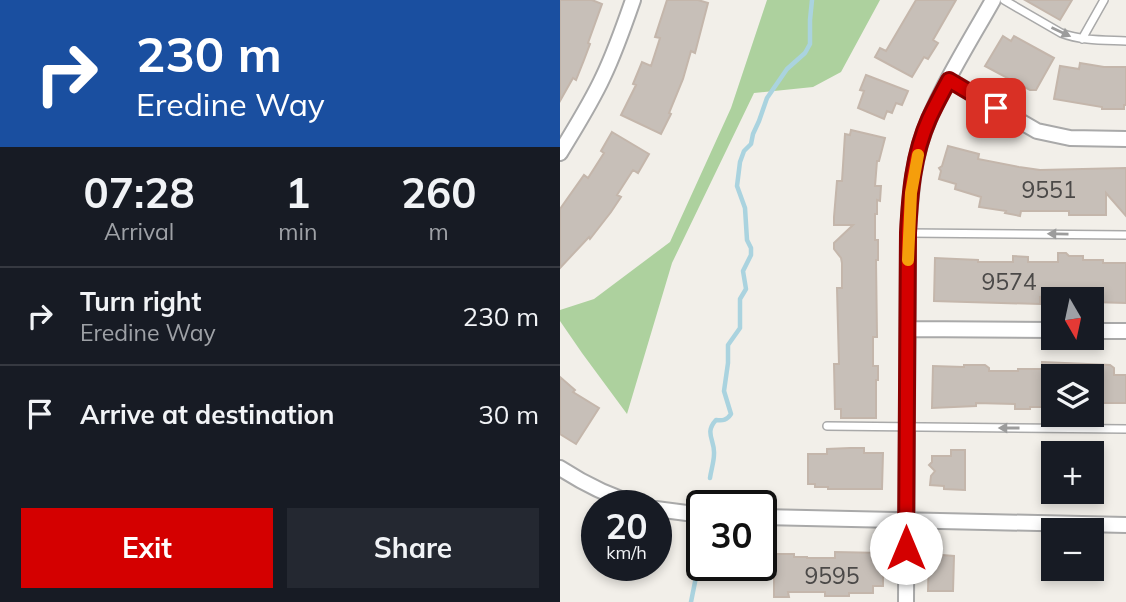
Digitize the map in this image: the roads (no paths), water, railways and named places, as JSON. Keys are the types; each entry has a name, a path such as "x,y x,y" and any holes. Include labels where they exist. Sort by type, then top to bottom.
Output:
{"street":[{"path":"560,153 602,80 633,0"},
{"path":"906,602 908,233 911,193 921,142 929,120 993,0"},
{"path":"949,80 1037,131 1070,138 1126,139"},
{"path":"908,329 1041,330"},
{"path":"1104,331 1126,331"},
{"path":"560,468 600,490"},
{"path":"777,517 1126,525"}],"lane":[{"path":"1003,0 1062,33 1082,39 1126,41"},
{"path":"1082,39 1104,0"},
{"path":"908,233 1126,235"},
{"path":"827,426 1126,429"}],"waterway":[{"path":"710,478 714,454 711,429 716,420 725,420 731,414 724,391 728,345 740,328 740,299 746,289 743,271 751,255 745,208 737,186 740,162 744,151 751,144 767,98 787,69 805,53 810,44 812,0"},
{"path":"691,602 695,581"}]}
